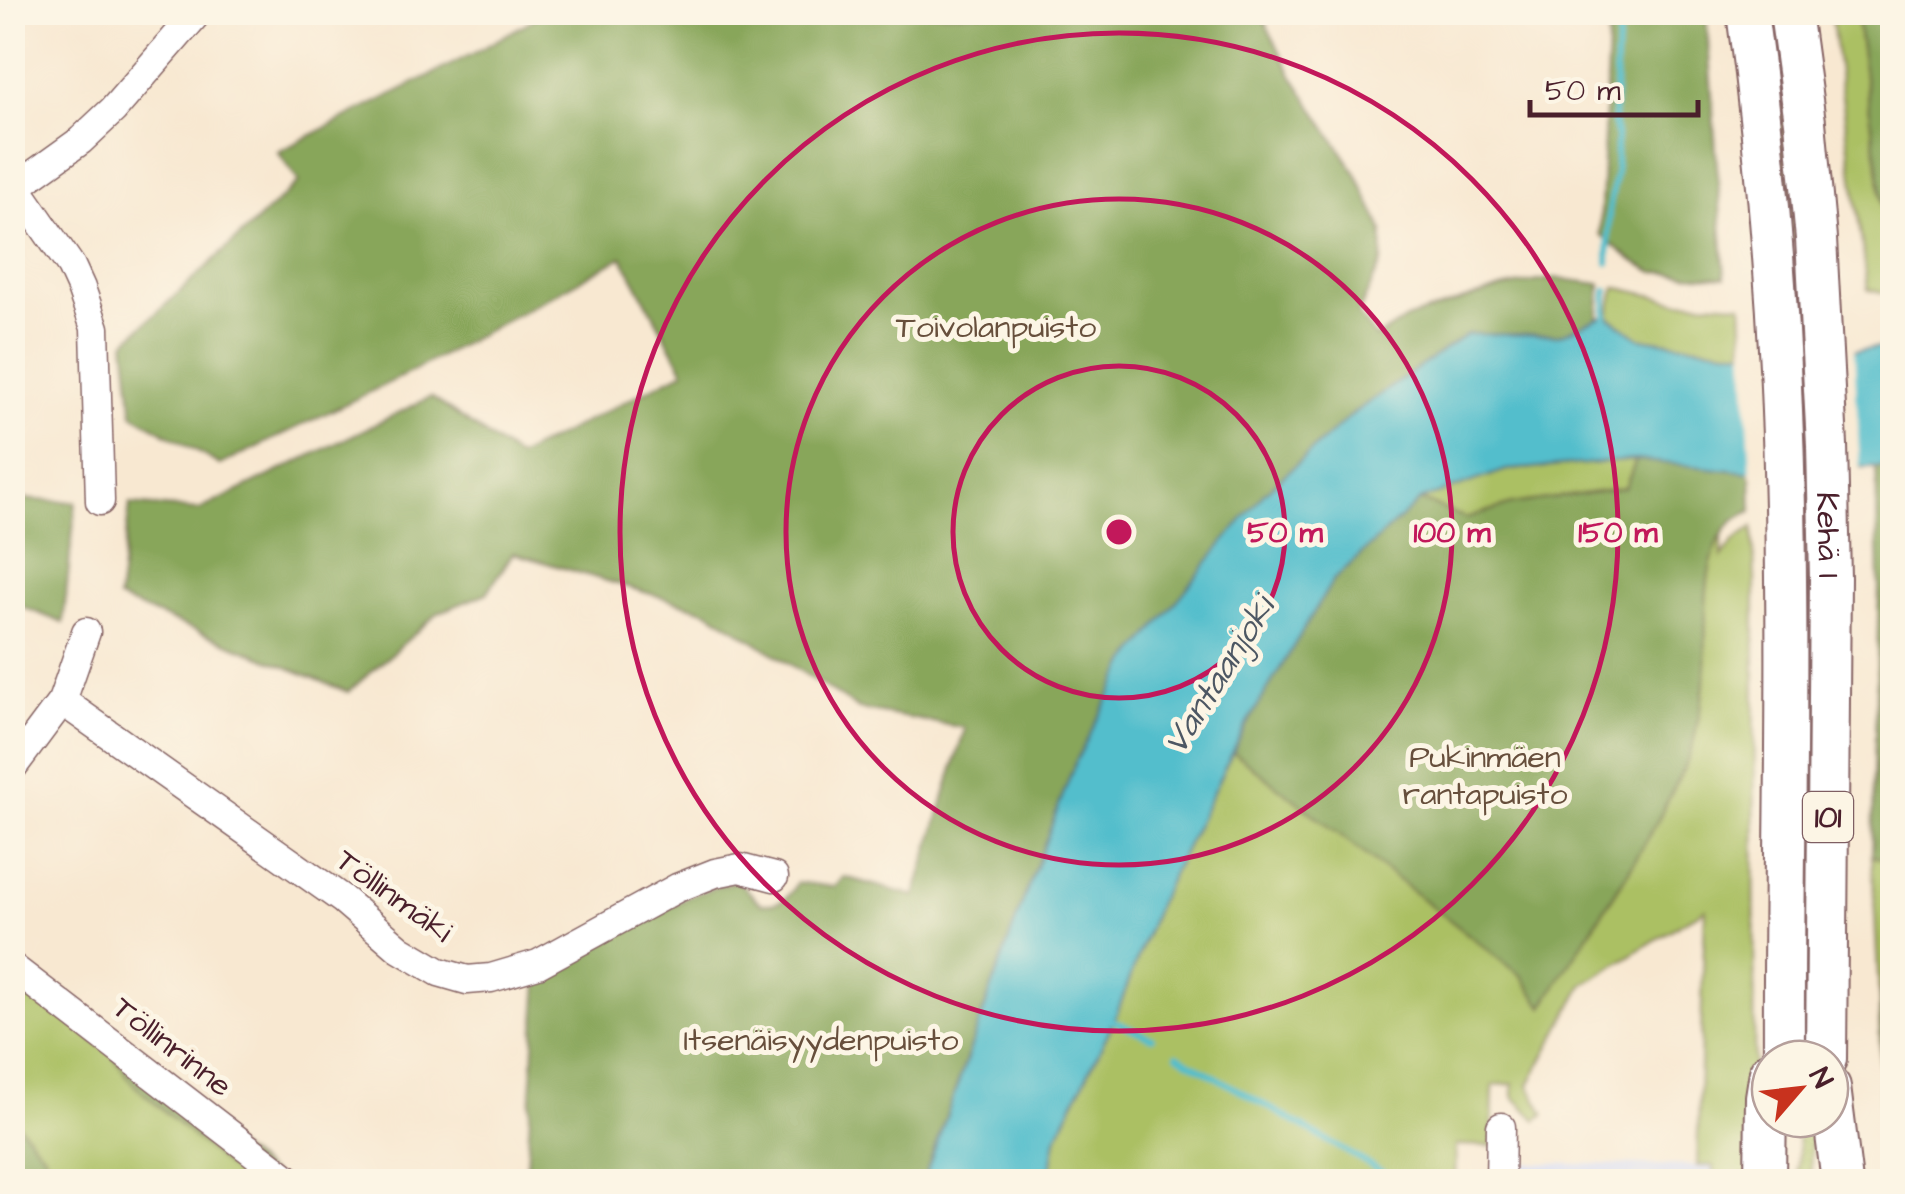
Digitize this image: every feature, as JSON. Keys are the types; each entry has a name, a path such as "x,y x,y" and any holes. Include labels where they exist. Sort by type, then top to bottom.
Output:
{"highway":[{"name":"Kehä I","path":"1747,12 1772,241 1783,448 1784,1039"},
{"name":"Kehä I","path":"1790,12 1816,239 1828,445 1827,1039"},
{"path":"1776,1039 1784,993"},
{"path":"1765,1182 1766,1139"},
{"path":"1784,1139 1784,1182"},
{"path":"1826,1139 1826,1182"},
{"name":"Kehä I","path":"1836,1139 1842,1182"}],"street":[{"path":"100,501 95,328 71,266 14,184 80,141 114,110 198,12"},
{"path":"12,768 62,701 86,632"},
{"name":"Töllinmäki","path":"62,701 342,899 400,948 439,972 467,980 491,978 538,964 677,888 715,872 740,868 774,877"},
{"name":"Töllinrinne","path":"12,967 292,1182"},
{"path":"1500,1182 1501,1127"}],"shaded area":[{"path":"1513,1163 1713,1166 1713,1181 1513,1182"}],"green space":[{"name":"Toivolanpuisto","path":"544,13 1260,13 1294,78 1356,173 1383,231 1382,261 1358,314 1376,338 1406,319 1501,288 1555,278 1601,284 1598,320 1559,335 1467,334 1355,412 1263,494 1075,763 923,1181 526,1181 538,978 692,895 737,880 761,904 783,900 797,882 835,887 844,877 915,896 965,728 859,709 708,611 513,553 487,593 438,613 348,692 118,599 130,504 199,510 431,397 517,457 684,371 622,257 413,371 220,465 133,414 125,342 299,182 278,152 476,52"},
{"path":"1609,13 1706,13 1725,277 1654,272 1600,235"},
{"path":"1764,13 1775,13 1800,240 1788,240"},
{"path":"1831,13 1856,13 1892,294 1868,290"},
{"path":"1856,13 1892,13 1892,294 1879,174"},
{"path":"1615,287 1677,301 1742,304 1744,350 1640,338 1609,317"},
{"name":"Pukinmäen rantapuisto","path":"1636,460 1722,469 1722,557 1734,541 1753,527 1754,1039 1750,1039 1750,1139 1754,1139 1754,1181 1713,1181 1713,1166 1697,1166 1705,909 1583,985 1529,1085 1545,1114 1536,1120 1513,1096 1513,1084 1493,1085 1492,1146 1456,1145 1455,1181 1049,1182 1056,1138 1114,1021 1158,903 1245,727 1333,580 1420,500 1506,470"},
{"path":"1636,460 1751,472 1752,511 1733,522 1720,539 1712,561 1707,586 1703,689 1687,760 1640,852 1543,1007 1522,976 1233,752 1333,580 1420,500 1466,518 1512,504 1625,488"},
{"path":"1892,466 1892,861 1872,856 1879,586 1876,467"},
{"path":"12,499 76,502 63,623 13,603"},
{"path":"1815,578 1811,1039 1797,1039 1802,579"},
{"path":"1872,856 1892,861 1892,985 1879,993"},
{"path":"12,979 281,1181 13,1181"},
{"path":"1892,985 1892,1181 1887,1182 1879,993"},
{"path":"1879,993 1887,1182 1882,1181"},
{"path":"111,1053 281,1181 244,1181 134,1085"},
{"path":"12,1117 45,1156 52,1181 13,1181"},
{"path":"1798,1139 1811,1139 1811,1181 1798,1181"}],"water":[{"name":"Vantaanjoki","path":"1606,315 1640,338 1726,350 1842,352 1892,346 1892,466 1748,472 1636,460 1506,470 1420,500 1333,580 1245,727 1158,903 1114,1021 1056,1138 1049,1181 923,1182 1075,763 1127,663 1263,494 1355,412 1467,334 1559,335"}],"pier":[{"path":"1744,345 1794,346 1800,475 1751,477"},
{"path":"1854,345 1860,472 1811,475 1842,347"}],"waterway":[{"path":"1608,263 1609,211 1616,172 1616,58 1622,12"},
{"path":"1606,315 1607,290"},
{"path":"1114,1021 1152,1038"},
{"path":"1177,1055 1391,1177"}],"park label":[{"name":"Itsenäisyydenpuisto","path":"821,1039"}]}
